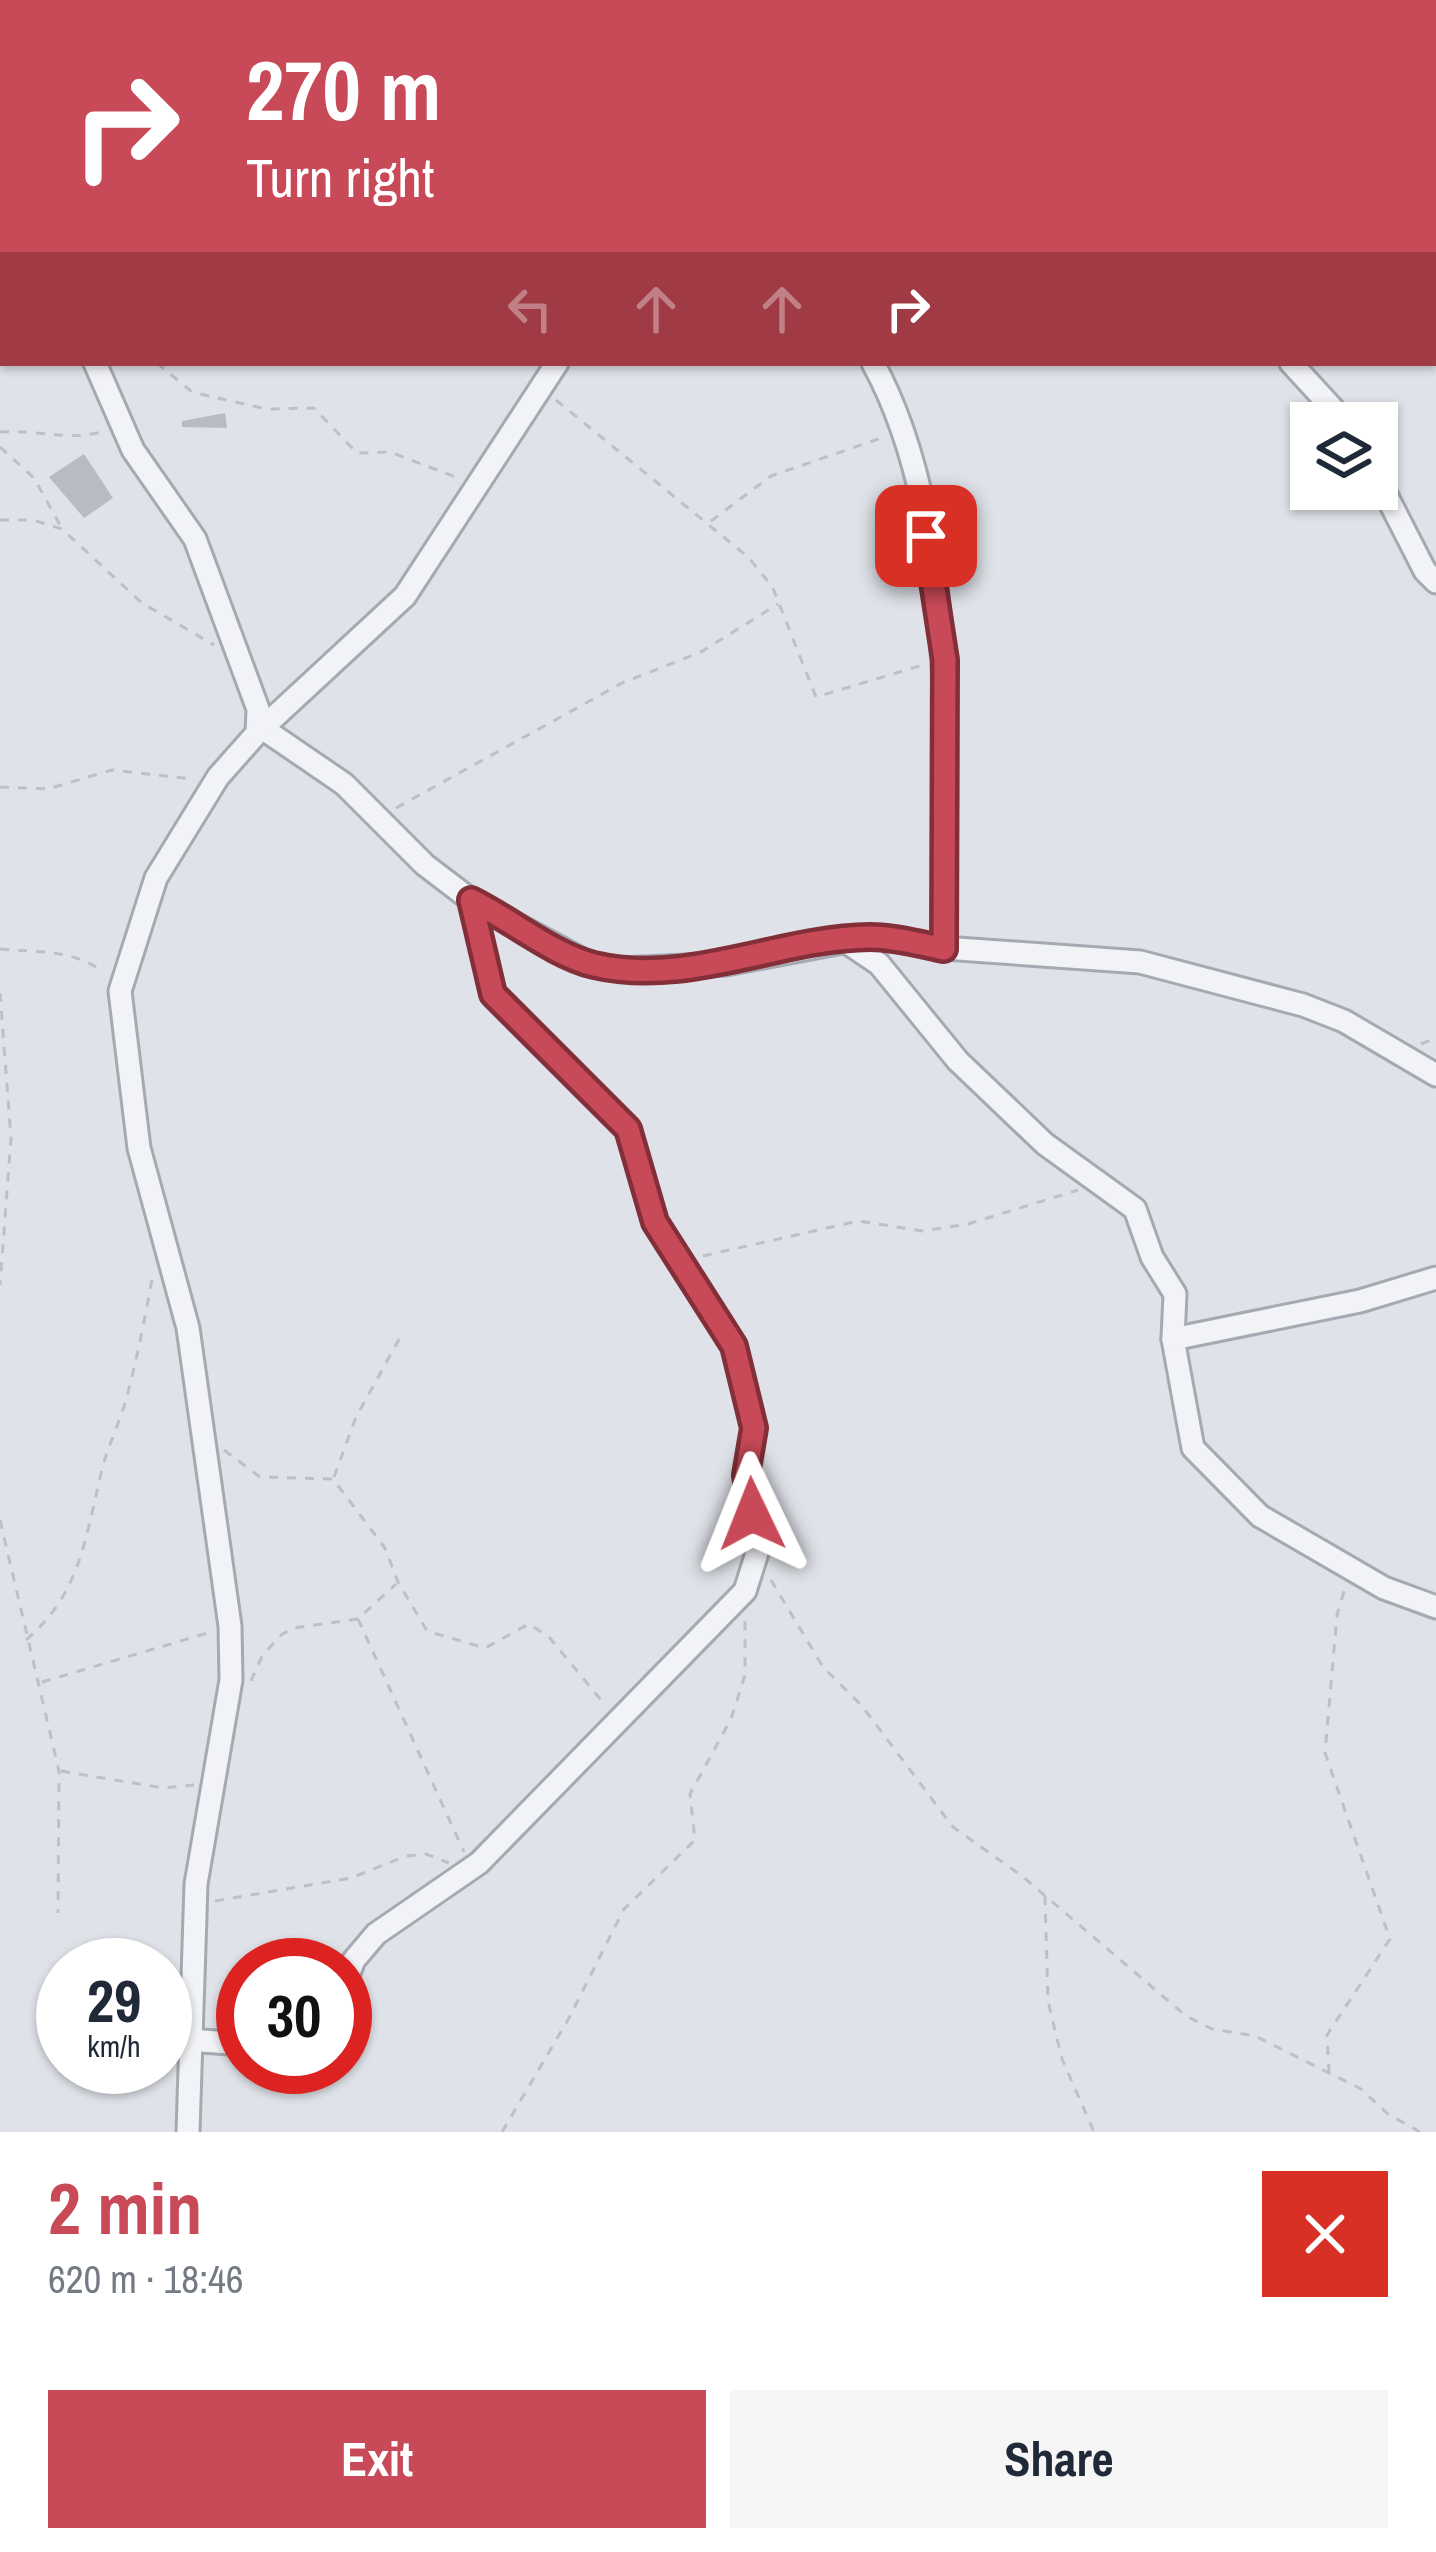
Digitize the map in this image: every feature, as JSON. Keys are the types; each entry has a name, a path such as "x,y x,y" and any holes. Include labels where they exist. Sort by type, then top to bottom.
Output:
{"street":[{"path":"96,366 124,427 195,538 244,663 261,732 321,766 425,865 471,900 524,926 559,951 620,969 727,964 869,937 944,949 1141,962 1303,1005 1343,1021 1436,1075"},
{"path":"192,1962 203,1827 231,1680 230,1626 188,1328 162,1238 126,1076 120,991 156,878 218,777 405,596 555,366"},
{"path":"874,366 904,430 945,660 944,949"},
{"path":"1294,366 1327,402"},
{"path":"1394,510 1425,571 1436,582"},
{"path":"372,1939 468,1871 620,1722 746,1591 757,1553 746,1475 754,1428 734,1346 655,1222 628,1129 493,994 471,900"},
{"path":"845,941 879,964 958,1061 1045,1144 1135,1209 1153,1257 1174,1294 1173,1339 1193,1448 1260,1516 1421,1606 1436,1607"},
{"path":"1173,1339 1360,1300 1436,1278"},
{"path":"188,2094 188,2132"}],"path":[{"path":"161,366 192,392 266,409 314,408 357,453 390,452 455,478 483,481"},
{"path":"540,387 748,557 778,603 813,694 820,698 945,660"},
{"path":"0,432 27,430 73,440 124,427"},
{"path":"710,522 771,476 904,430"},
{"path":"0,447 34,478 62,530 142,603 244,663"},
{"path":"0,520 33,520 62,530"},
{"path":"379,818 622,683 701,652 778,603"},
{"path":"0,788 48,789 112,770 166,778 218,777"},
{"path":"0,950 82,957 111,977 120,991"},
{"path":"0,993 11,1138 0,1285"},
{"path":"678,1261 858,1221 923,1231 968,1224 1102,1183"},
{"path":"26,1640 50,1620 75,1581 94,1522 100,1474 134,1367 162,1238"},
{"path":"333,1479 356,1417 402,1334"},
{"path":"204,1433 254,1476 333,1479"},
{"path":"333,1479 385,1547 398,1582 433,1633 485,1648 529,1624 549,1637 620,1722"},
{"path":"0,1520 59,1771 58,1913"},
{"path":"757,1553 824,1667 862,1706 953,1827 1045,1895 1186,2016 1212,2029 1255,2036 1361,2090 1420,2132"},
{"path":"1329,2075 1327,2035 1390,1939 1325,1753 1337,1615 1350,1569"},
{"path":"245,1691 262,1656 281,1635 293,1628 358,1619 398,1582"},
{"path":"502,2132 624,1909 694,1840 690,1794 730,1719 745,1675 746,1591"},
{"path":"358,1619 468,1871"},
{"path":"39,1683 230,1626"},
{"path":"59,1771 163,1788 215,1782"},
{"path":"195,1904 351,1878 406,1856 426,1854 468,1871"},
{"path":"1045,1895 1048,2001 1062,2059 1094,2132"}],"building":[{"path":"225,413 227,428 182,427 182,421"},
{"path":"84,454 113,498 84,518 49,477"}],"route":[{"path":"752,1514 746,1475 754,1428 734,1346 655,1222 628,1129 618,1113 493,994 471,900 524,926 559,951 590,964 620,969 727,964 869,937 944,949 945,660 926,536"}]}
